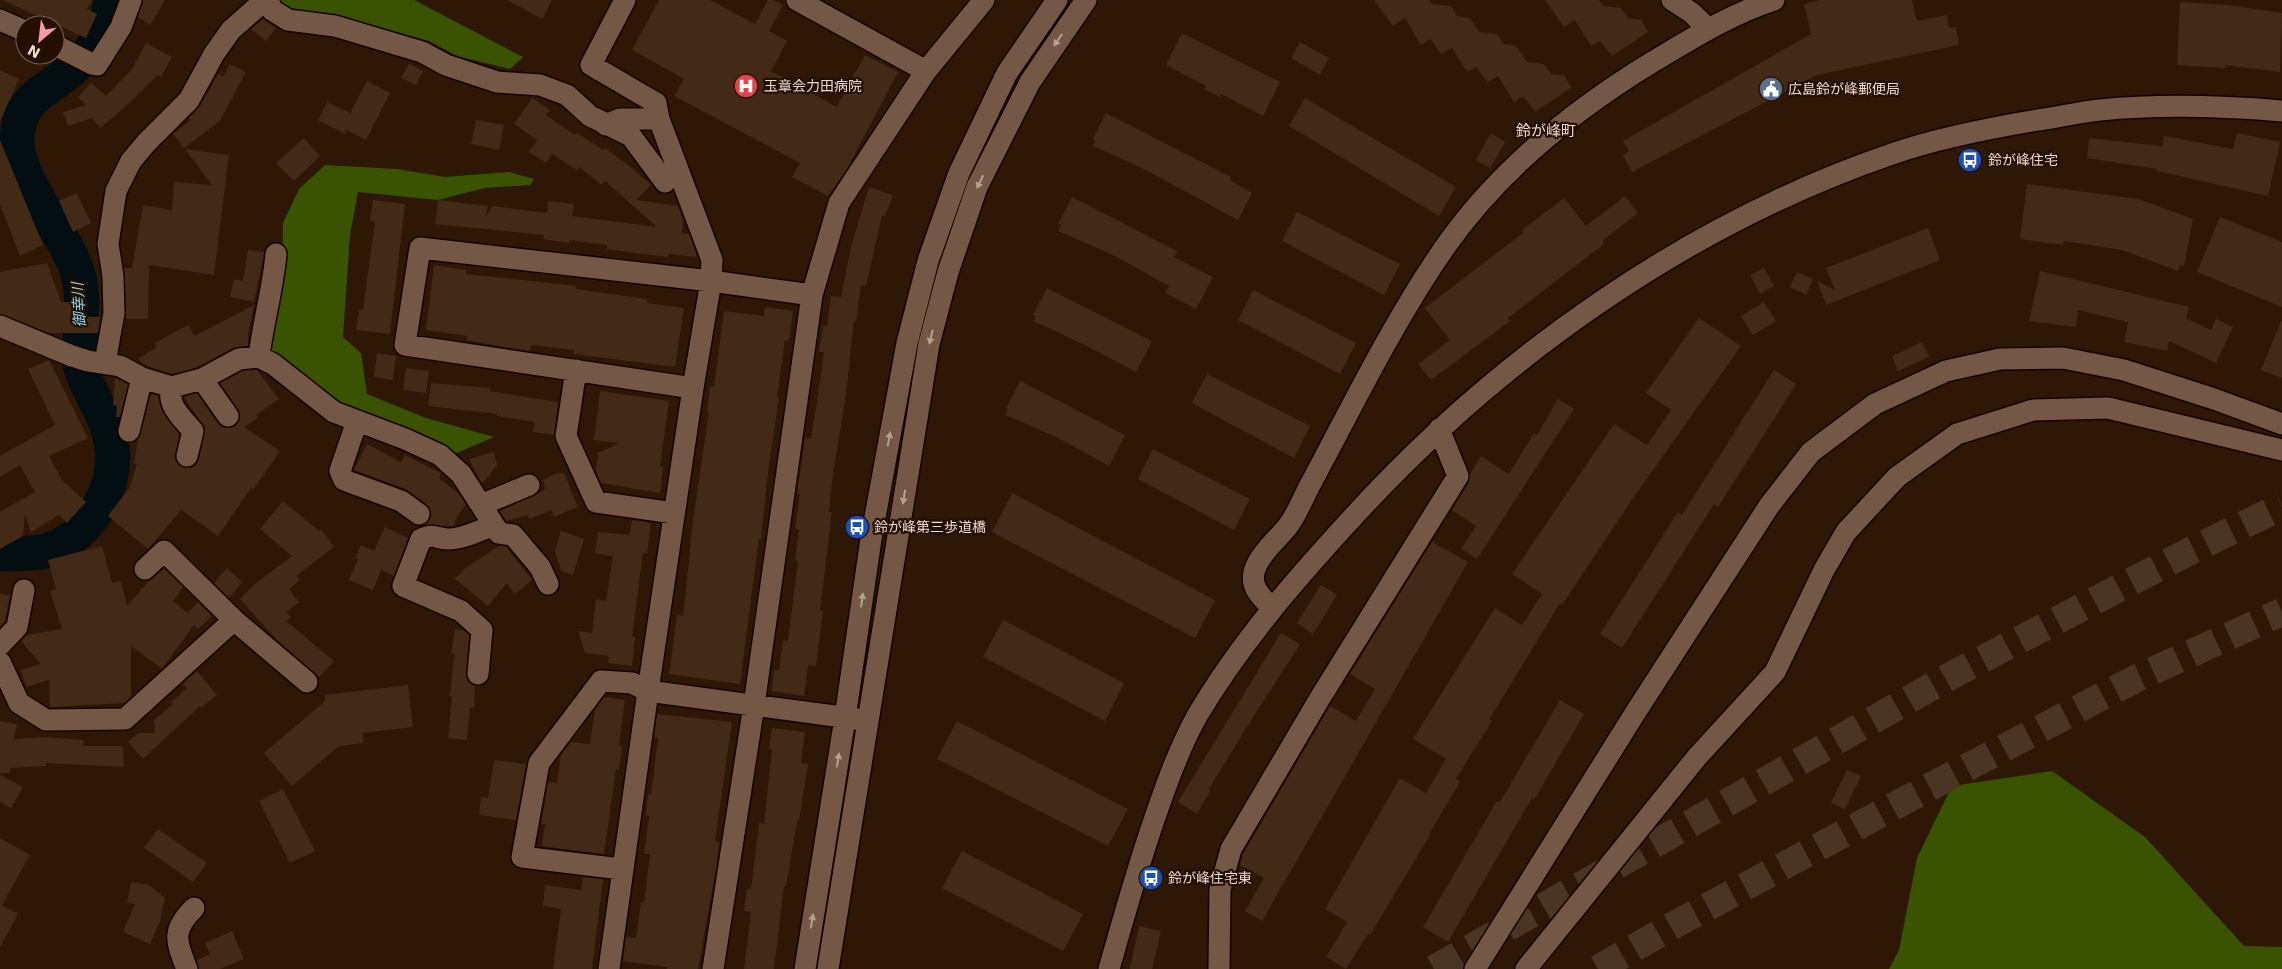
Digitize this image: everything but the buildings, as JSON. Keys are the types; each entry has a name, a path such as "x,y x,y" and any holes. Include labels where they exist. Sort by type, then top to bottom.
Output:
{"street":[{"path":"65,50 98,64 122,27 131,0"},
{"path":"88,360 114,313 113,276 108,244 116,191 131,161 189,100 214,54 231,30 266,0 272,10 288,20 335,26 413,49 446,65 497,82 540,85 568,95 590,116 631,136 665,182"},
{"path":"609,969 621,869 693,388 711,281 712,260 659,119 656,103 591,65 625,0"},
{"path":"797,0 926,71"},
{"path":"713,969 754,705 812,295 838,203 926,71 984,0"},
{"path":"805,969 845,718 872,529 907,344 928,261 959,173 1007,73 1057,0"},
{"path":"828,969 929,344 948,272 977,187 1030,82 1086,0"},
{"path":"1672,0 1692,13 1708,29"},
{"path":"1272,609 1256,589 1253,577 1262,554 1289,525 1396,324 1446,246 1492,190 1536,145 1634,74 1708,29 1774,0"},
{"path":"0,20 15,27"},
{"path":"1109,969 1138,866 1169,778 1196,718 1233,661 1272,609 1392,474 1440,429 1533,350 1616,292 1698,241 1817,182 1905,150 2002,126 2100,110 2190,107 2282,111"},
{"path":"606,124 620,119 659,119"},
{"path":"693,388 405,345 420,248 711,281 812,295"},
{"path":"259,357 263,323 273,287 276,254"},
{"path":"0,326 88,360 120,366 142,378 172,387 202,379 239,359 259,357 273,364 334,412 406,439 440,455 461,474 499,533 513,535 540,567 548,584"},
{"path":"1475,969 1637,710 1769,506 1811,452 1875,404 1946,371 2000,359 2063,358 2124,370 2214,398 2282,424"},
{"path":"576,370 566,436 596,502 674,513"},
{"path":"129,430 142,378"},
{"path":"202,379 228,416"},
{"path":"172,387 169,396 174,409 193,431 187,456"},
{"path":"1526,969 1697,757 1775,672 1824,570 1846,532 1896,477 1957,434 2032,410 2108,408 2282,450"},
{"path":"357,421 340,471 344,480 401,501 419,514"},
{"path":"1219,969 1220,889 1231,849 1320,698 1458,476 1440,429"},
{"path":"481,505 529,485"},
{"path":"478,674 482,630 461,612 403,586 421,539 432,535 448,539 471,534 494,525"},
{"path":"145,569 164,551 234,620 307,682"},
{"path":"0,645 17,627 24,590"},
{"path":"0,662 19,703 46,720 126,719 234,620"},
{"path":"621,869 522,857 540,763 601,681 632,683 648,691 868,721"},
{"path":"187,969 177,943 180,922 194,908"}],"green space":[{"path":"275,0 414,0 523,57 510,69 457,56 429,41 341,17 295,11"},
{"path":"325,165 397,169 445,177 509,172 534,179 530,185 485,188 438,200 358,192 350,235 343,337 361,353 367,394 426,418 494,437 452,455 338,408 286,367 267,346 282,274 283,223 299,189"},
{"path":"2052,771 2145,837 2244,946 2282,947 2282,969 1889,969 1899,950 1917,858 1952,786"}],"waterway":[{"name":"御幸川","path":"0,554 43,552 64,543 78,533 99,506 111,474 113,457 109,431 80,366 82,302 78,274 72,258 25,173 19,157 17,141 19,125 29,103 77,65 90,51 104,27 111,0"}],"tunnel":[{"path":"1434,969 1954,674 2192,550 2282,506"},
{"path":"1598,969 1674,925 2137,678 2282,612"}],"place":[{"name":"玉章会力田病院","path":"746,86"},
{"name":"広島鈴が峰郵便局","path":"1771,89"},
{"name":"鈴が峰住宅","path":"1970,160"},
{"name":"鈴が峰第三歩道橋","path":"857,527"},
{"name":"鈴が峰住宅東","path":"1151,878"}],"district":[{"name":"鈴が峰町","path":"1546,131"}]}
